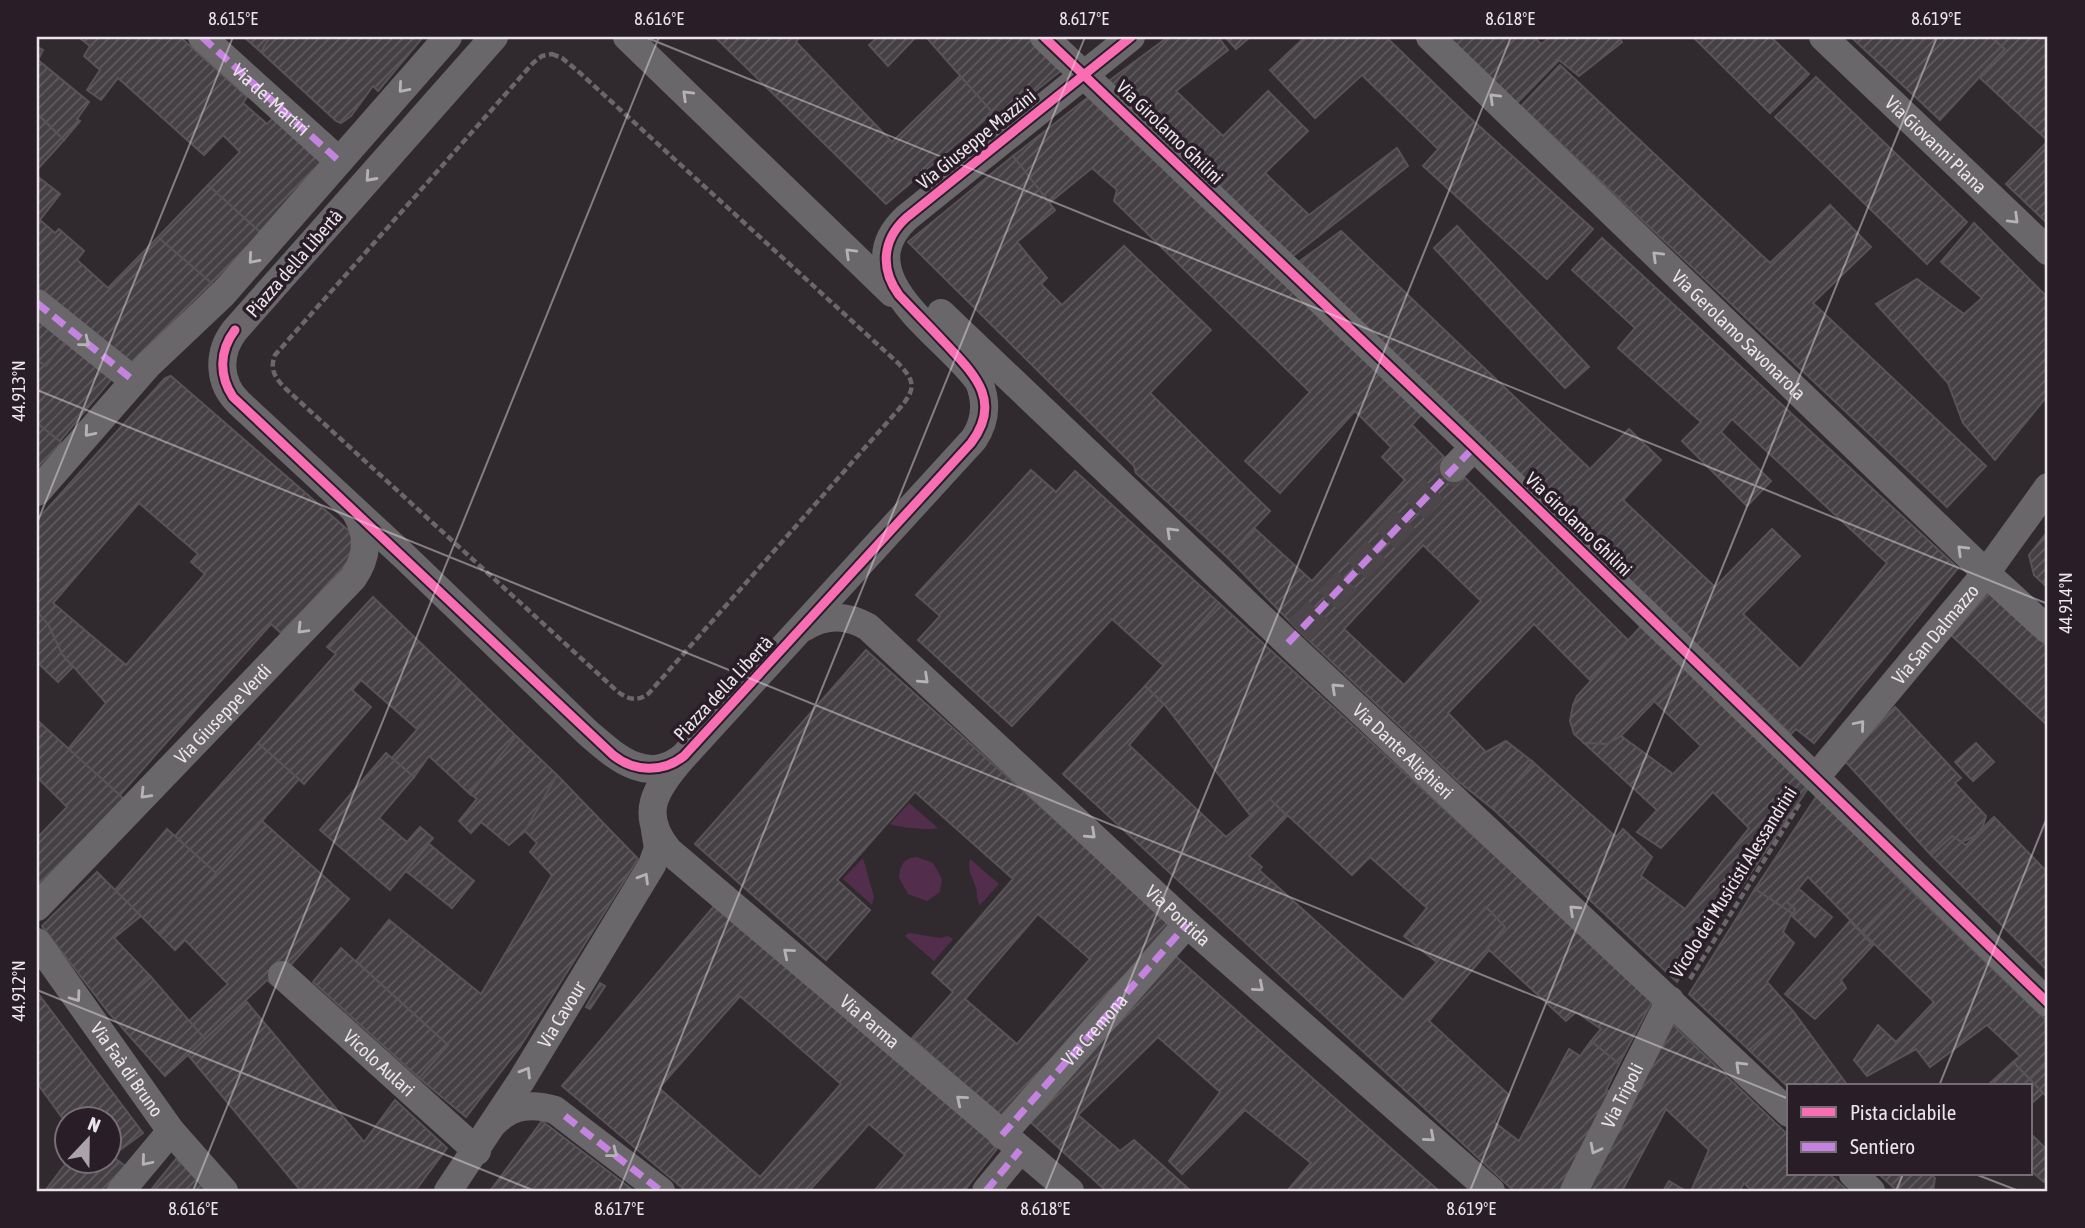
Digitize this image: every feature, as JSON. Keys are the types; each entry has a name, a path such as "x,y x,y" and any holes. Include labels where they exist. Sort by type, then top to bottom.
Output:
{"street":[{"name":"Via dei Martiri","path":"202,37 339,161"},
{"name":"Piazza della Libertà","path":"37,492 133,380 218,300 448,37"},
{"name":"Piazza della Libertà","path":"494,37 235,330 225,347 222,371 233,397 619,760 638,768 654,768 670,764 687,753 976,436 984,417 984,397 979,382 902,286"},
{"name":"Piazza della Libertà","path":"627,37 969,369"},
{"name":"Via Girolamo Ghilini","path":"1044,37 1474,447 2048,1003"},
{"name":"Via Giuseppe Mazzini","path":"902,286 886,268 888,244 897,226 1131,37"},
{"name":"Via Gerolamo Savonarola","path":"1430,37 2048,630"},
{"name":"Via Giovanni Plana","path":"1823,37 2048,251"},
{"name":"Via Dante Alighieri","path":"902,286 1018,387 1294,637 1787,1111"},
{"path":"37,303 133,380"},
{"path":"1454,468 1474,447"},
{"name":"Via San Dalmazzo","path":"1816,778 1986,573 2048,487"},
{"name":"Via Giuseppe Verdi","path":"37,907 353,578 363,560 366,544 362,524 351,507"},
{"name":"Via Pontida","path":"800,631 814,622 834,617 858,621 874,632 1187,924 1491,1191"},
{"name":"Via Cavour","path":"448,1191 477,1151 655,860 658,841 662,841 652,811 657,791 665,777 687,753"},
{"name":"Via Parma","path":"662,841 1070,1191"},
{"name":"Via Cremona","path":"986,1191 1011,1142 1187,924"},
{"name":"Via Faà di Bruno","path":"37,942 171,1130 224,1191"},
{"name":"Vicolo Aulari","path":"282,975 477,1151"},
{"name":"Via Tripoli","path":"1574,1191 1670,1000"},
{"path":"495,1122 511,1110 531,1106 547,1107 565,1116 661,1191"},
{"path":"121,1191 171,1130"},
{"path":"1855,1176 1871,1191"}],"path":[{"path":"552,54 569,64 898,363 907,372 912,387 909,397 899,409 663,677 646,696 636,699 617,691 281,384 274,375 272,365 278,351 527,69 542,56 552,54"}],"shaded area":[{"path":"909,803 938,828 890,824"},
{"path":"917,857 933,863 942,879 940,892 927,901 908,894 899,878 903,863"},
{"path":"863,858 874,897 872,905 843,879"},
{"path":"970,859 999,884 980,905 970,871"},
{"path":"909,933 940,938 948,936 953,939 934,961 905,936"}],"building":[{"path":"78,37 180,37 247,97 243,103 267,124 273,118 325,164 260,232 208,185 240,152 223,135 204,155 118,78 101,100 87,90 100,70 84,56 90,46"},
{"path":"244,37 270,37 261,52"},
{"path":"270,37 423,37 378,91 373,86 351,116 341,123 261,52"},
{"path":"715,37 800,37 796,42 892,142 960,76 994,112 886,204"},
{"path":"878,37 916,37 888,66 869,45"},
{"path":"926,37 1037,37 1067,66 999,120"},
{"path":"1168,37 1218,37 1228,50 1176,91 1223,136 1268,91 1308,131 1265,173 1309,215 1397,148 1408,166 1288,260 1116,92 1110,80"},
{"path":"1225,37 1250,37 1236,49"},
{"path":"1305,37 1386,37 1468,116 1437,148 1362,75 1315,118 1270,70"},
{"path":"1447,37 1534,37 1541,44 1551,37 1618,37 1622,42 1579,76 1559,60 1517,103"},
{"path":"1693,37 1771,37 1809,74 1770,113"},
{"path":"1851,37 1991,37 2005,49 1940,120"},
{"path":"1991,37 2048,37 2048,141 1979,77 2005,49"},
{"path":"37,47 43,50 38,60 89,102 77,119 80,121 64,140 37,113"},
{"path":"1560,65 1770,263 1830,205 1871,247 1813,303 1986,466 1947,507 1521,106"},
{"path":"1816,77 1967,222 1927,264 1775,117"},
{"path":"1091,95 1423,413 1391,447 1355,411 1280,493 1245,461 1310,392 1114,201 1117,190 1092,168 1049,203 1013,156"},
{"path":"37,114 64,140 37,170"},
{"path":"1468,116 1593,229 1547,279 1423,166"},
{"path":"2048,141 2048,224 2006,184"},
{"path":"1013,156 1055,210 1017,242 1047,278 1041,284 1062,305 1124,246 1211,330 1150,393 1270,511 1227,557 1136,473 1134,466 908,242"},
{"path":"37,176 60,194 40,220 55,233 59,229 84,251 77,260 108,288 158,237 213,284 135,366 37,289"},
{"path":"208,185 260,232 215,286 158,237"},
{"path":"1974,223 2048,298 2048,395 1995,460 1963,423 1948,383 1876,304 1917,279 1964,314 1982,298 1941,262"},
{"path":"1457,226 1589,367 1565,388 1434,248"},
{"path":"1341,231 1590,469 1629,429 1661,460 1623,500 1715,587 1772,529 1800,556 1743,614 1800,669 1887,563 1732,419 1721,432 1771,481 1747,506 1682,441 1701,422 1618,348 1635,328 1572,270 1602,238 1958,568 1814,743 1796,729 1791,734 1293,266"},
{"path":"37,315 67,339 46,366 37,360"},
{"path":"67,339 115,375 60,441 37,423 37,360 46,366"},
{"path":"171,376 355,536 358,550 282,634 271,624 120,795 68,749 106,703 62,654 49,626 37,611 37,520 165,378","holes":["139,503 198,554 191,562 205,574 126,665 53,603"]},
{"path":"37,423 63,444 37,473"},
{"path":"1412,425 1628,640 1591,681 1534,624 1448,713 1486,752 1506,741 1533,762 1493,809 1459,782 1299,631 1227,557 1254,528 1312,581 1405,480 1382,457","holes":["1423,545 1481,601 1404,685 1344,629"]},
{"path":"1031,470 1056,492 1075,471 1219,603 1163,665 1112,619 1012,726 918,640 940,616 916,595"},
{"path":"2048,531 2048,588 2034,575 2029,555"},
{"path":"1992,590 2048,640 2048,726 1951,635"},
{"path":"373,597 460,681 418,730 361,680 352,690 371,707 304,784 258,743 336,654 327,647"},
{"path":"1219,603 1654,998 1619,1064 1591,1041 1601,1029 1576,1012 1566,1021 1487,948 1505,927 1486,907 1438,963 1404,936 1427,908 1370,857 1352,875 1270,799 1250,815 1164,704 1145,686"},
{"path":"37,611 49,626 62,654 73,667 58,682 37,662"},
{"path":"1644,623 1689,665 1621,736 1607,744 1584,743 1574,734 1570,721 1577,696"},
{"path":"866,650 1179,931 1001,1117 912,1038 953,992 932,973 1013,879 915,792 837,880 870,910 826,960 695,844","holes":["1038,914 1090,959 1017,1044 965,999"]},
{"path":"1689,665 1813,781 1677,982 1493,809 1533,762 1616,837 1623,829 1652,857 1641,876 1685,909 1749,828 1713,792 1661,848 1637,832 1657,810 1584,743 1607,744 1621,736 1673,774 1701,746 1654,701"},
{"path":"460,681 516,736 470,794 429,756 414,777 392,758"},
{"path":"1145,686 1164,704 1129,745 1226,837 1270,799 1287,816 1249,856 1262,867 1259,870 1403,1000 1486,907 1505,927 1429,1021 1509,1095 1494,1122 1519,1141 1569,1049 1580,1056 1591,1041 1619,1064 1606,1090 1613,1093 1565,1191 1514,1191 1063,774"},
{"path":"1895,707 1961,778 1955,783 1986,816 1983,826 1975,836 1962,842 1952,836 1931,855 1843,759"},
{"path":"37,720 125,800 37,885 37,838 67,807 37,777"},
{"path":"516,736 557,775 525,831 509,845 481,822 471,833 459,821 477,799 470,794"},
{"path":"258,743 299,779 216,873 175,836"},
{"path":"1976,743 1994,762 1973,781 1955,762"},
{"path":"386,753 414,777 379,818 407,842 420,827 433,838 390,890 320,830"},
{"path":"557,775 638,859 520,1047 466,1117 419,1078 448,1045 356,961 389,920 481,994 552,875 530,852 537,843 525,831"},
{"path":"1818,794 1907,887 1863,933 1808,877 1787,902 1795,909 1792,916 1792,913 1755,889"},
{"path":"1994,817 2048,873 2048,971 1931,855 1952,836 1966,845"},
{"path":"262,821 349,899 273,985 267,980 205,1039 189,1021 228,984 185,940 175,950 160,935"},
{"path":"167,829 216,873 160,935 115,890"},
{"path":"429,844 474,881 452,908 406,871"},
{"path":"97,872 141,916 114,938 151,977 109,1013 42,926"},
{"path":"1907,887 2048,1022 2048,1063 2030,1079 2013,1062 2020,1056 1987,1025 1930,1067 1916,1049 1867,1076 1854,1060 1878,1025 1896,1042 1934,1002 1863,933"},
{"path":"1755,889 1792,913 1783,932 1794,943 1767,982 1793,1011 1749,1050 1689,994"},
{"path":"1799,889 1832,917 1815,937 1792,916 1795,909 1787,902"},
{"path":"715,905 1000,1145 964,1191 874,1191 905,1155 869,1124 809,1191 686,1191 562,1086","holes":["740,996 841,1084 760,1177 659,1088"]},
{"path":"1850,921 1873,945 1841,980 1846,988 1815,1019 1785,994"},
{"path":"341,948 448,1045 419,1078 313,982"},
{"path":"1172,953 1439,1191 1287,1191 1311,1163 1245,1110 1182,1174 1169,1161 1220,1092 1158,1037 1078,1115 1120,1151 1134,1140 1191,1191 1106,1191 1027,1119"},
{"path":"151,977 205,1039 165,1076 109,1013"},
{"path":"600,983 605,986 590,1009 586,1007"},
{"path":"37,992 143,1133 122,1149 122,1106 54,1106 37,1083"},
{"path":"246,1001 364,1142 395,1100 447,1148 415,1191 301,1191 188,1055"},
{"path":"1793,1011 1847,1084 1787,1086 1749,1050"},
{"path":"1673,1025 1787,1134 1787,1176 1831,1176 1848,1191 1752,1191 1744,1183 1740,1191 1691,1191 1709,1150 1666,1109 1622,1191 1584,1191"},
{"path":"2013,1062 2043,1093 2032,1103 2032,1084 1989,1084"},
{"path":"2048,1063 2048,1098 2030,1079"},
{"path":"542,1121 634,1191 490,1191"},
{"path":"2032,1135 2046,1149 2048,1146 2048,1179 2044,1182 2032,1172"},
{"path":"176,1159 202,1180 208,1191 150,1191"},
{"path":"56,1176 117,1176 105,1191 45,1191"},
{"path":"1881,1176 1935,1178 1933,1191 1897,1191"},
{"path":"1669,1181 1686,1191 1663,1191"}],"tunnel":[{"path":"1299,631 1454,468"}],"marked path":[{"path":"202,37 339,161"},
{"path":"37,303 133,380"},
{"path":"1288,643 1474,447"},
{"path":"1002,1135 1187,924"},
{"path":"565,1116 661,1191"},
{"path":"986,1191 1020,1150"}],"cycle path":[{"path":"1044,37 1474,447 2048,1003"},
{"path":"235,330 226,346 223,364 225,381 233,397 613,755 630,765 658,768 684,756 971,443 980,428 985,414 984,401 974,377 956,354 899,295 893,285 886,255 892,236 906,218 1131,37"}]}
